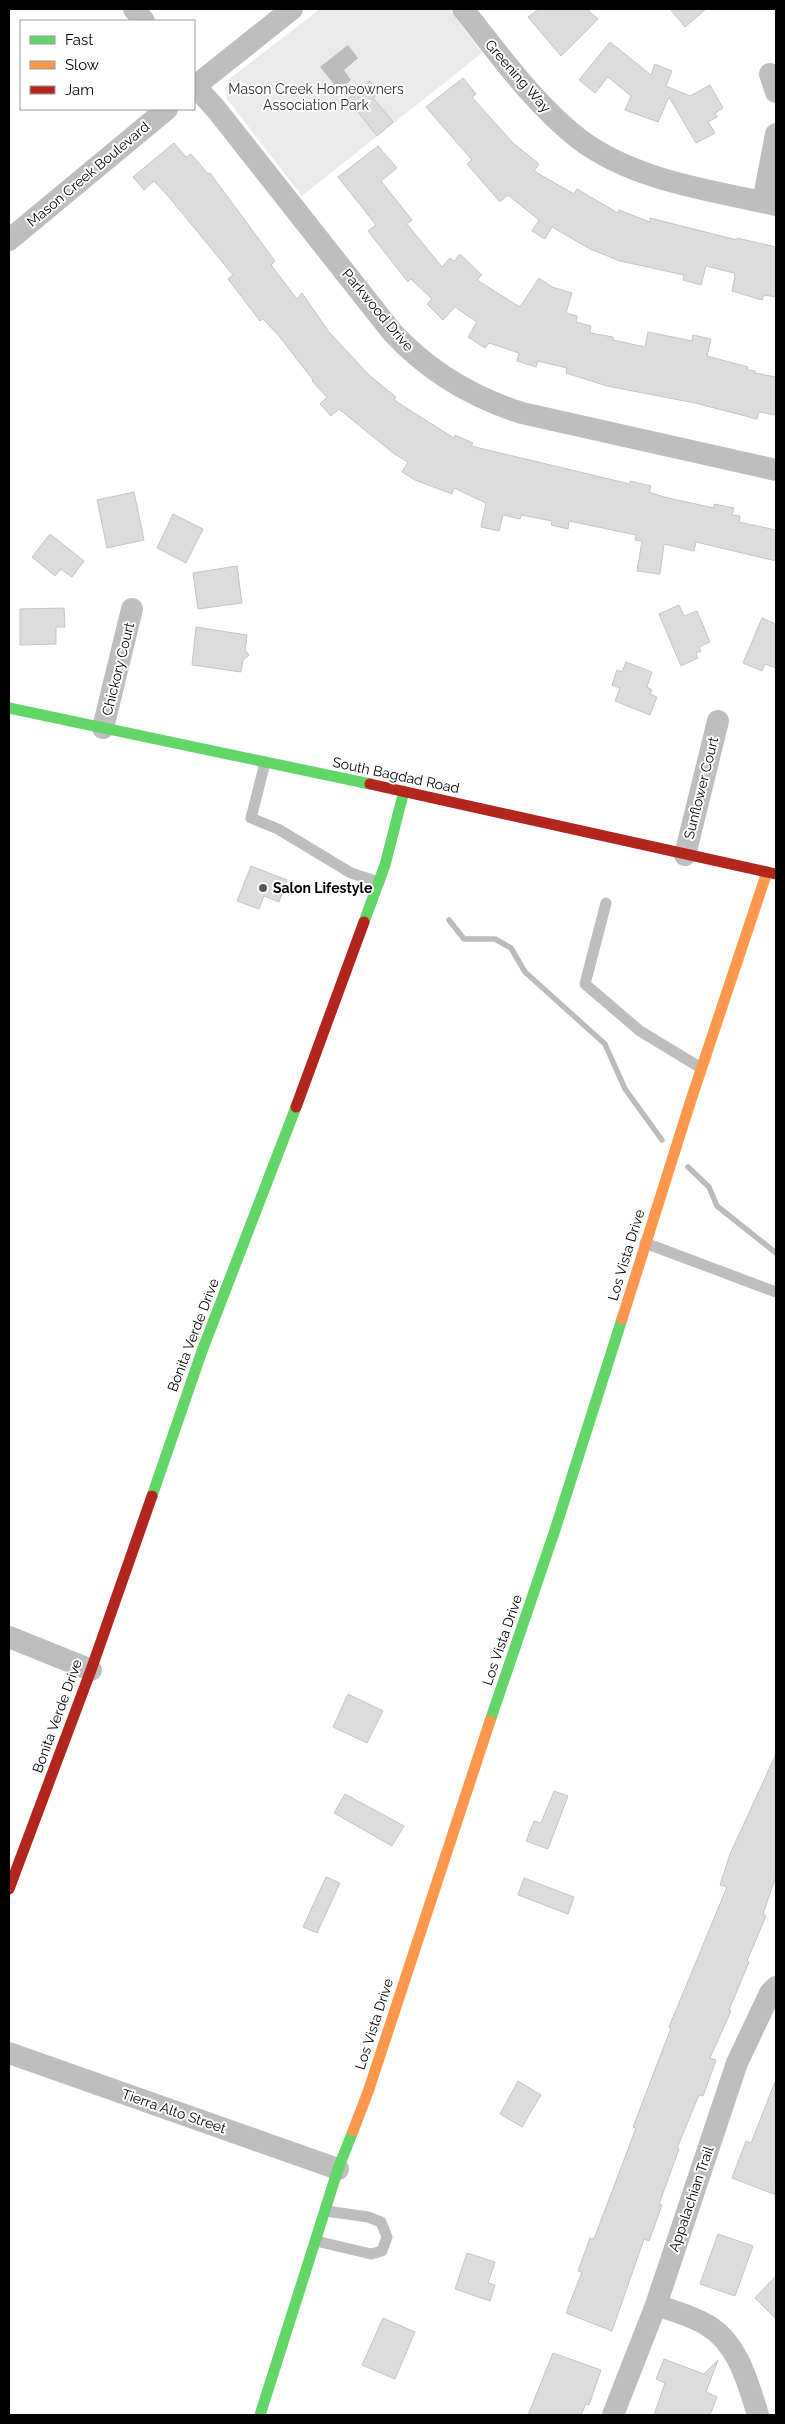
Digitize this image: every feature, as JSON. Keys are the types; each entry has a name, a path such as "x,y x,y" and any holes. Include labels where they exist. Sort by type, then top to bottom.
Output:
{"street":[{"path":"134,9 143,20"},
{"path":"195,85 292,9"},
{"name":"Greening Way","path":"463,9 538,102 580,140 631,167 657,177 769,204"},
{"name":"Parkwood Drive","path":"195,87 216,108 392,332 409,349 450,381 478,396 522,413 776,470"},
{"name":"Mason Creek Boulevard","path":"9,240 167,110"},
{"path":"769,204 776,134"},
{"name":"Chickory Court","path":"103,728 132,609"},
{"name":"South Bagdad Road","path":"9,708 404,791 772,874"},
{"name":"Sunflower Court","path":"685,855 718,721"},
{"name":"Bonita Verde Drive","path":"9,1889 91,1670 202,1351 263,1197 379,882 404,791"},
{"name":"Los Vista Drive","path":"260,2415 338,2169 368,2092 485,1735 555,1530 701,1068 772,874"},
{"path":"9,1637 91,1670"},
{"name":"Appalachian Trail","path":"613,2415 656,2305 738,2063 770,1993 776,1988"},
{"name":"Tierra Alto Street","path":"9,2053 338,2169"},
{"path":"656,2305 696,2319 709,2326 719,2335 743,2368 758,2415"}],"lane":[{"path":"265,763 251,818 278,828 351,873 379,882"},
{"path":"606,903 585,984 640,1030 701,1068"},
{"path":"645,1243 776,1292"},
{"path":"316,2241 371,2254 382,2251 387,2237 381,2222 368,2217 326,2211"}],"green space":[{"name":"Mason Creek Homeowners Association Park","path":"320,9 449,9 482,53 302,196 227,99 225,89 229,79"}],"shaded area":[{"path":"348,45 358,58 344,70 351,80 339,90 320,67"}],"building":[{"path":"539,9 587,9 598,19 561,56 528,17"},
{"path":"670,9 706,9 685,27"},
{"path":"610,42 651,75 655,64 672,71 666,86 690,96 710,85 723,108 715,113 717,117 708,122 715,133 696,143 669,97 658,122 625,110 631,96 608,77 595,93 579,80"},
{"path":"463,78 476,94 472,97 513,143 539,164 534,171 574,194 577,189 618,213 619,210 650,222 650,218 737,240 737,238 776,247 776,297 764,295 762,300 732,291 734,273 706,266 701,285 683,280 684,275 620,261 590,249 552,227 545,239 532,231 539,220 508,195 500,202 467,164 472,160 426,107"},
{"path":"370,81 379,93 373,98 393,122 377,136 348,99"},
{"path":"174,143 186,157 191,154 208,174 210,173 275,261 271,265 297,299 302,293 329,332 369,375 396,397 394,400 454,438 455,435 473,443 471,446 630,484 630,481 651,486 649,492 664,497 714,508 714,504 734,508 732,515 740,516 739,522 776,530 776,561 696,542 694,551 664,544 660,574 637,571 642,541 635,540 636,535 569,521 568,529 551,525 552,521 521,515 520,519 503,515 499,531 481,527 486,503 454,488 452,494 415,480 402,472 408,462 393,453 339,409 331,416 320,404 327,397 312,381 279,336 263,319 260,321 228,279 233,275 168,196 154,181 144,190 133,177"},
{"path":"378,146 397,168 381,181 412,220 407,224 442,267 450,258 454,261 460,254 482,275 477,280 520,307 539,278 552,287 572,293 566,313 577,316 576,322 591,326 590,333 613,337 613,340 645,347 648,332 692,341 693,335 711,339 707,356 748,367 747,370 755,371 755,373 776,377 776,415 759,412 757,419 695,403 607,386 566,373 567,368 538,361 536,367 517,361 519,353 489,343 485,348 468,337 477,322 455,307 443,320 427,304 432,299 411,279 408,282 368,231 376,225 338,177"},
{"path":"134,492 144,540 107,548 97,500"},
{"path":"173,514 203,529 186,563 157,548"},
{"path":"50,534 84,561 72,577 61,569 55,576 32,557"},
{"path":"237,566 242,603 198,609 193,573"},
{"path":"679,605 684,616 697,611 710,642 699,647 701,651 696,653 698,658 681,666 659,614"},
{"path":"64,608 65,627 56,627 56,644 20,645 20,609"},
{"path":"762,618 776,624 776,668 765,664 762,671 743,663"},
{"path":"196,627 247,635 245,650 249,655 243,660 241,672 192,665"},
{"path":"626,662 652,672 647,687 652,690 650,694 657,697 650,715 615,701 620,688 612,685 617,670 622,672"},
{"name":"Salon Lifestyle","path":"251,866 287,880 279,902 264,896 259,909 237,901"},
{"path":"348,1694 383,1711 367,1743 333,1727"},
{"path":"776,1754 776,1876 763,1914 766,1916 747,1961 749,1962 729,2010 731,2011 710,2058 716,2060 703,2096 699,2095 677,2148 679,2149 659,2204 662,2205 649,2241 644,2239 612,2331 566,2313 582,2272 578,2271 590,2238 594,2239 636,2128 633,2127 671,2028 669,2027 727,1887 720,1885 730,1854"},
{"path":"554,1791 568,1796 548,1849 526,1841 534,1821 541,1823"},
{"path":"345,1794 404,1826 392,1846 334,1813"},
{"path":"326,1877 340,1883 317,1933 303,1927"},
{"path":"524,1878 574,1897 568,1914 518,1895"},
{"path":"518,2081 541,2095 522,2127 500,2114"},
{"path":"775,2082 776,2195 732,2178 746,2141 751,2143"},
{"path":"718,2234 753,2246 735,2296 700,2284"},
{"path":"467,2253 495,2262 488,2283 495,2285 490,2301 455,2289"},
{"path":"776,2276 776,2319 755,2298"},
{"path":"383,2318 415,2332 395,2379 362,2365"},
{"path":"553,2353 601,2370 589,2405 586,2404 581,2415 528,2415"},
{"path":"664,2359 704,2374 718,2360 706,2392 717,2397 710,2415 654,2415 665,2383 656,2379"}],"waterway":[{"path":"449,920 464,939 495,939 511,948 525,972 605,1044 625,1089 662,1140"},
{"path":"688,1167 709,1187 717,1206 776,1253"}],"traffic: fast":[{"path":"9,708 370,784"},
{"path":"364,922 385,865 404,791"},
{"path":"152,1496 202,1351 296,1107"},
{"path":"490,1721 555,1530 622,1319"},
{"path":"260,2415 338,2169 353,2131"}],"traffic: slow":[{"path":"622,1319 690,1103 767,872"},
{"path":"353,2131 368,2092 490,1721"}],"traffic: jam":[{"path":"370,784 776,874"},
{"path":"296,1107 364,922"},
{"path":"9,1889 91,1670 152,1496"}],"place":[{"name":"Salon Lifestyle","path":"263,888"}]}
